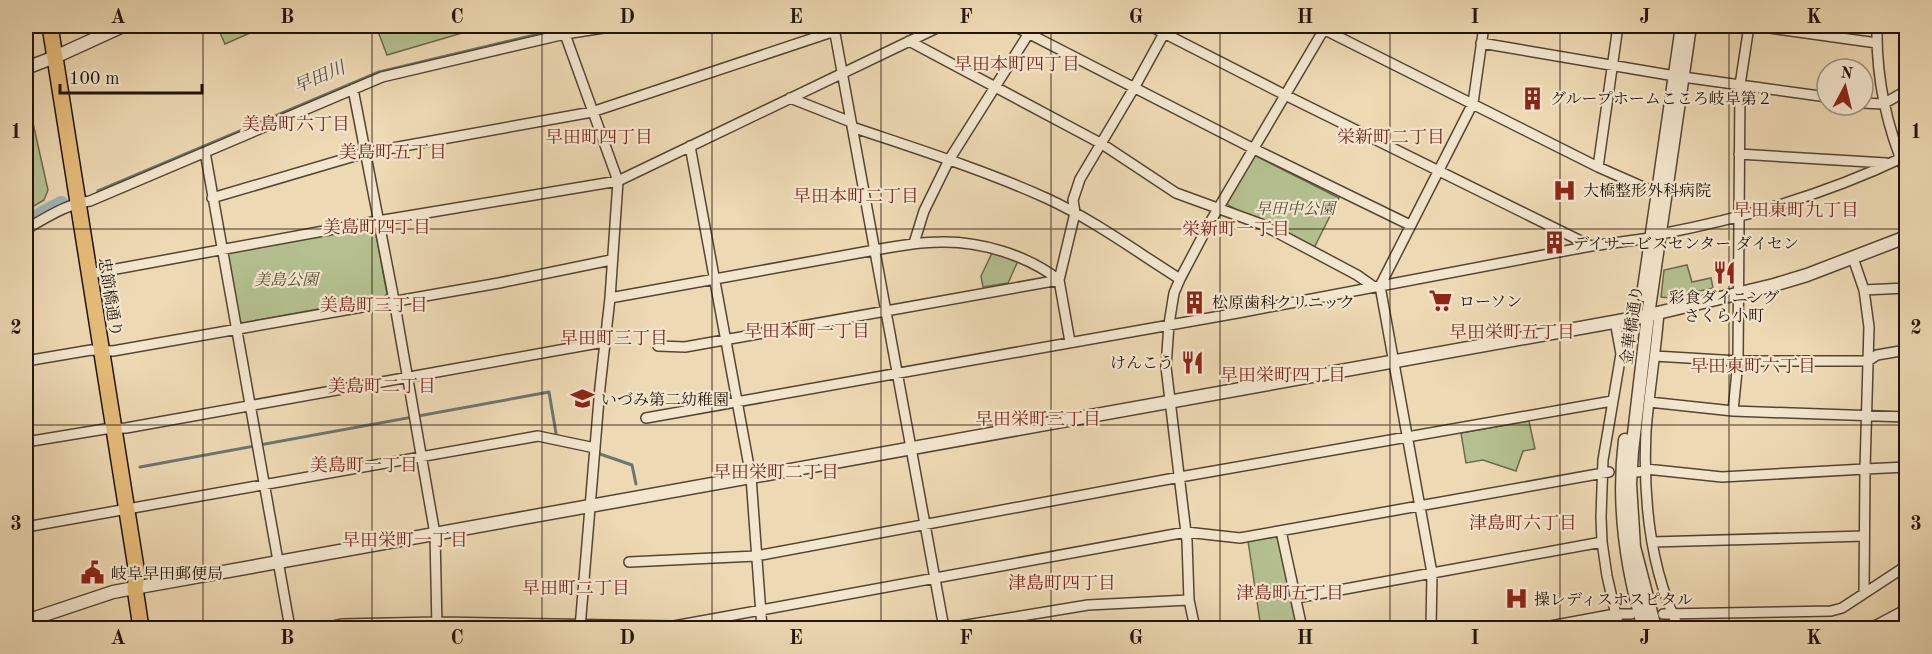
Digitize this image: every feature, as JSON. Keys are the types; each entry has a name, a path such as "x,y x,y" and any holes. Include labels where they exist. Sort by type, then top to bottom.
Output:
{"main road":[{"name":"忠節橋通り","path":"50,26 139,582 151,628"},
{"name":"忠節橋通り","path":"139,582 141,628"}],"street":[{"path":"26,68 123,26"},
{"path":"26,229 78,203 90,201 381,77 564,30 616,26"},
{"path":"89,274 618,180 941,26"},
{"path":"1014,26 1254,149 1410,225"},
{"path":"1150,26 1166,29 1285,95 1591,246"},
{"path":"1431,628 1432,573 1377,286 1473,103 1484,26"},
{"path":"1598,166 1618,26"},
{"name":"金華橋通り","path":"1655,628 1634,547 1630,484 1656,236 1679,76 1682,26"},
{"name":"金華橋通り","path":"1656,236 1657,193 1690,26"},
{"path":"1733,411 1738,361 1740,85 1749,26"},
{"path":"1755,26 1876,43"},
{"path":"1877,26 1876,43 1883,104 1904,157 1906,172"},
{"path":"1195,628 1189,600 1186,532 1166,367 1174,293 1219,208 1322,27 1598,166 1657,193"},
{"path":"212,198 365,153 592,112 835,28 925,525 946,628 1088,605 1189,600"},
{"path":"1070,342 1059,279 1074,213 1073,200 1080,179 1166,29"},
{"path":"564,30 618,180 610,298 604,342 580,626"},
{"path":"914,243 924,211 950,160 1029,33"},
{"path":"909,41 1102,144 1176,193 1261,224 1377,286"},
{"path":"1481,43 1612,66 1815,95"},
{"path":"353,89 394,300 406,379 435,534 437,625"},
{"path":"1875,103 1883,104 1906,91"},
{"path":"790,98 852,125 1046,198 1180,279"},
{"path":"690,146 752,477 762,628"},
{"path":"205,152 290,628"},
{"path":"1739,154 1889,164"},
{"path":"646,418 737,404 1591,246 1656,236 1740,217 1806,195 1904,157"},
{"path":"26,621 139,582 279,562 1649,315 1739,295 1807,275 1906,237"},
{"path":"610,298 914,243 943,242 993,249 1028,261 1059,279"},
{"path":"1853,258 1864,290 1869,327 1864,593"},
{"path":"26,361 91,350 113,351 611,260"},
{"path":"658,346 685,347 1059,279"},
{"path":"1864,290 1906,288"},
{"path":"1649,315 1655,356 1642,471 1652,542 1667,614 1679,628"},
{"name":"金華橋通り","path":"1644,628 1625,548 1622,463 1649,315"},
{"path":"1615,321 1621,354 1612,400 1602,542 1619,628"},
{"path":"26,442 250,407 604,342"},
{"path":"1655,356 1738,361 1868,361 1877,355 1906,350"},
{"path":"629,562 756,556 1612,400"},
{"path":"1649,402 1733,411 1906,417"},
{"path":"26,527 538,436 595,448"},
{"path":"1642,471 1722,477 1906,467"},
{"path":"323,628 342,624 674,626 1186,532 1239,538 1606,472"},
{"path":"1281,531 1302,628"},
{"path":"1652,542 1864,536"},
{"path":"1296,598 1602,542"},
{"path":"1667,614 1831,611 1842,608 1906,566"},
{"path":"1874,628 1906,610"},
{"path":"1540,628 1615,614 1630,614"}],"green space":[{"path":"217,26 266,26 225,44"},
{"path":"376,26 486,26 387,55"},
{"path":"26,92 48,190 44,200 26,211"},
{"name":"早田中公園","path":"1254,155 1339,198 1313,250 1226,204"},
{"name":"美島公園","path":"372,227 375,229 387,294 384,297 242,323 239,321 227,256 229,253"},
{"path":"992,253 1018,261 1008,283 983,287 981,276"},
{"path":"1687,265 1692,282 1711,278 1713,288 1670,298 1661,297 1664,270"},
{"path":"1529,421 1535,449 1523,451 1516,471 1483,460 1466,463 1461,433"},
{"path":"1275,537 1278,539 1297,628 1261,628 1248,541"}],"waterway":[{"name":"早田川","path":"98,191 379,72 560,29"},
{"name":"早田川","path":"26,223 61,204"},
{"path":"140,467 549,392 556,433"},
{"path":"600,454 632,465 636,484"}],"place":[{"name":"グループホームこころ岐阜第２","path":"1532,98"},
{"name":"大橋整形外科病院","path":"1565,190"},
{"name":"デイサービスセンター ダイセン","path":"1555,243"},
{"name":"彩食ダイニング さくら小町","path":"1724,272"},
{"name":"ローソン","path":"1441,301"},
{"name":"松原歯科クリニック","path":"1194,302"},
{"name":"けんこう","path":"1192,362"},
{"name":"いづみ第二幼稚園","path":"583,399"},
{"name":"岐阜早田郵便局","path":"93,573"},
{"name":"操レディスホスピタル","path":"1516,599"}],"district":[{"name":"早田本町四丁目","path":"1017,64"},
{"name":"美島町六丁目","path":"296,124"},
{"name":"早田町四丁目","path":"599,137"},
{"name":"栄新町二丁目","path":"1391,137"},
{"name":"美島町五丁目","path":"393,152"},
{"name":"早田本町二丁目","path":"856,196"},
{"name":"早田東町九丁目","path":"1796,210"},
{"name":"美島町四丁目","path":"377,227"},
{"name":"栄新町一丁目","path":"1236,229"},
{"name":"美島町三丁目","path":"374,305"},
{"name":"早田本町一丁目","path":"807,331"},
{"name":"早田栄町五丁目","path":"1512,332"},
{"name":"早田町三丁目","path":"614,338"},
{"name":"早田東町六丁目","path":"1753,366"},
{"name":"早田栄町四丁目","path":"1283,375"},
{"name":"美島町二丁目","path":"382,386"},
{"name":"早田栄町三丁目","path":"1038,419"},
{"name":"美島町一丁目","path":"364,465"},
{"name":"早田栄町二丁目","path":"776,472"},
{"name":"津島町六丁目","path":"1523,523"},
{"name":"早田栄町一丁目","path":"405,540"},
{"name":"津島町四丁目","path":"1062,583"},
{"name":"早田町二丁目","path":"576,588"},
{"name":"津島町五丁目","path":"1290,593"}]}
